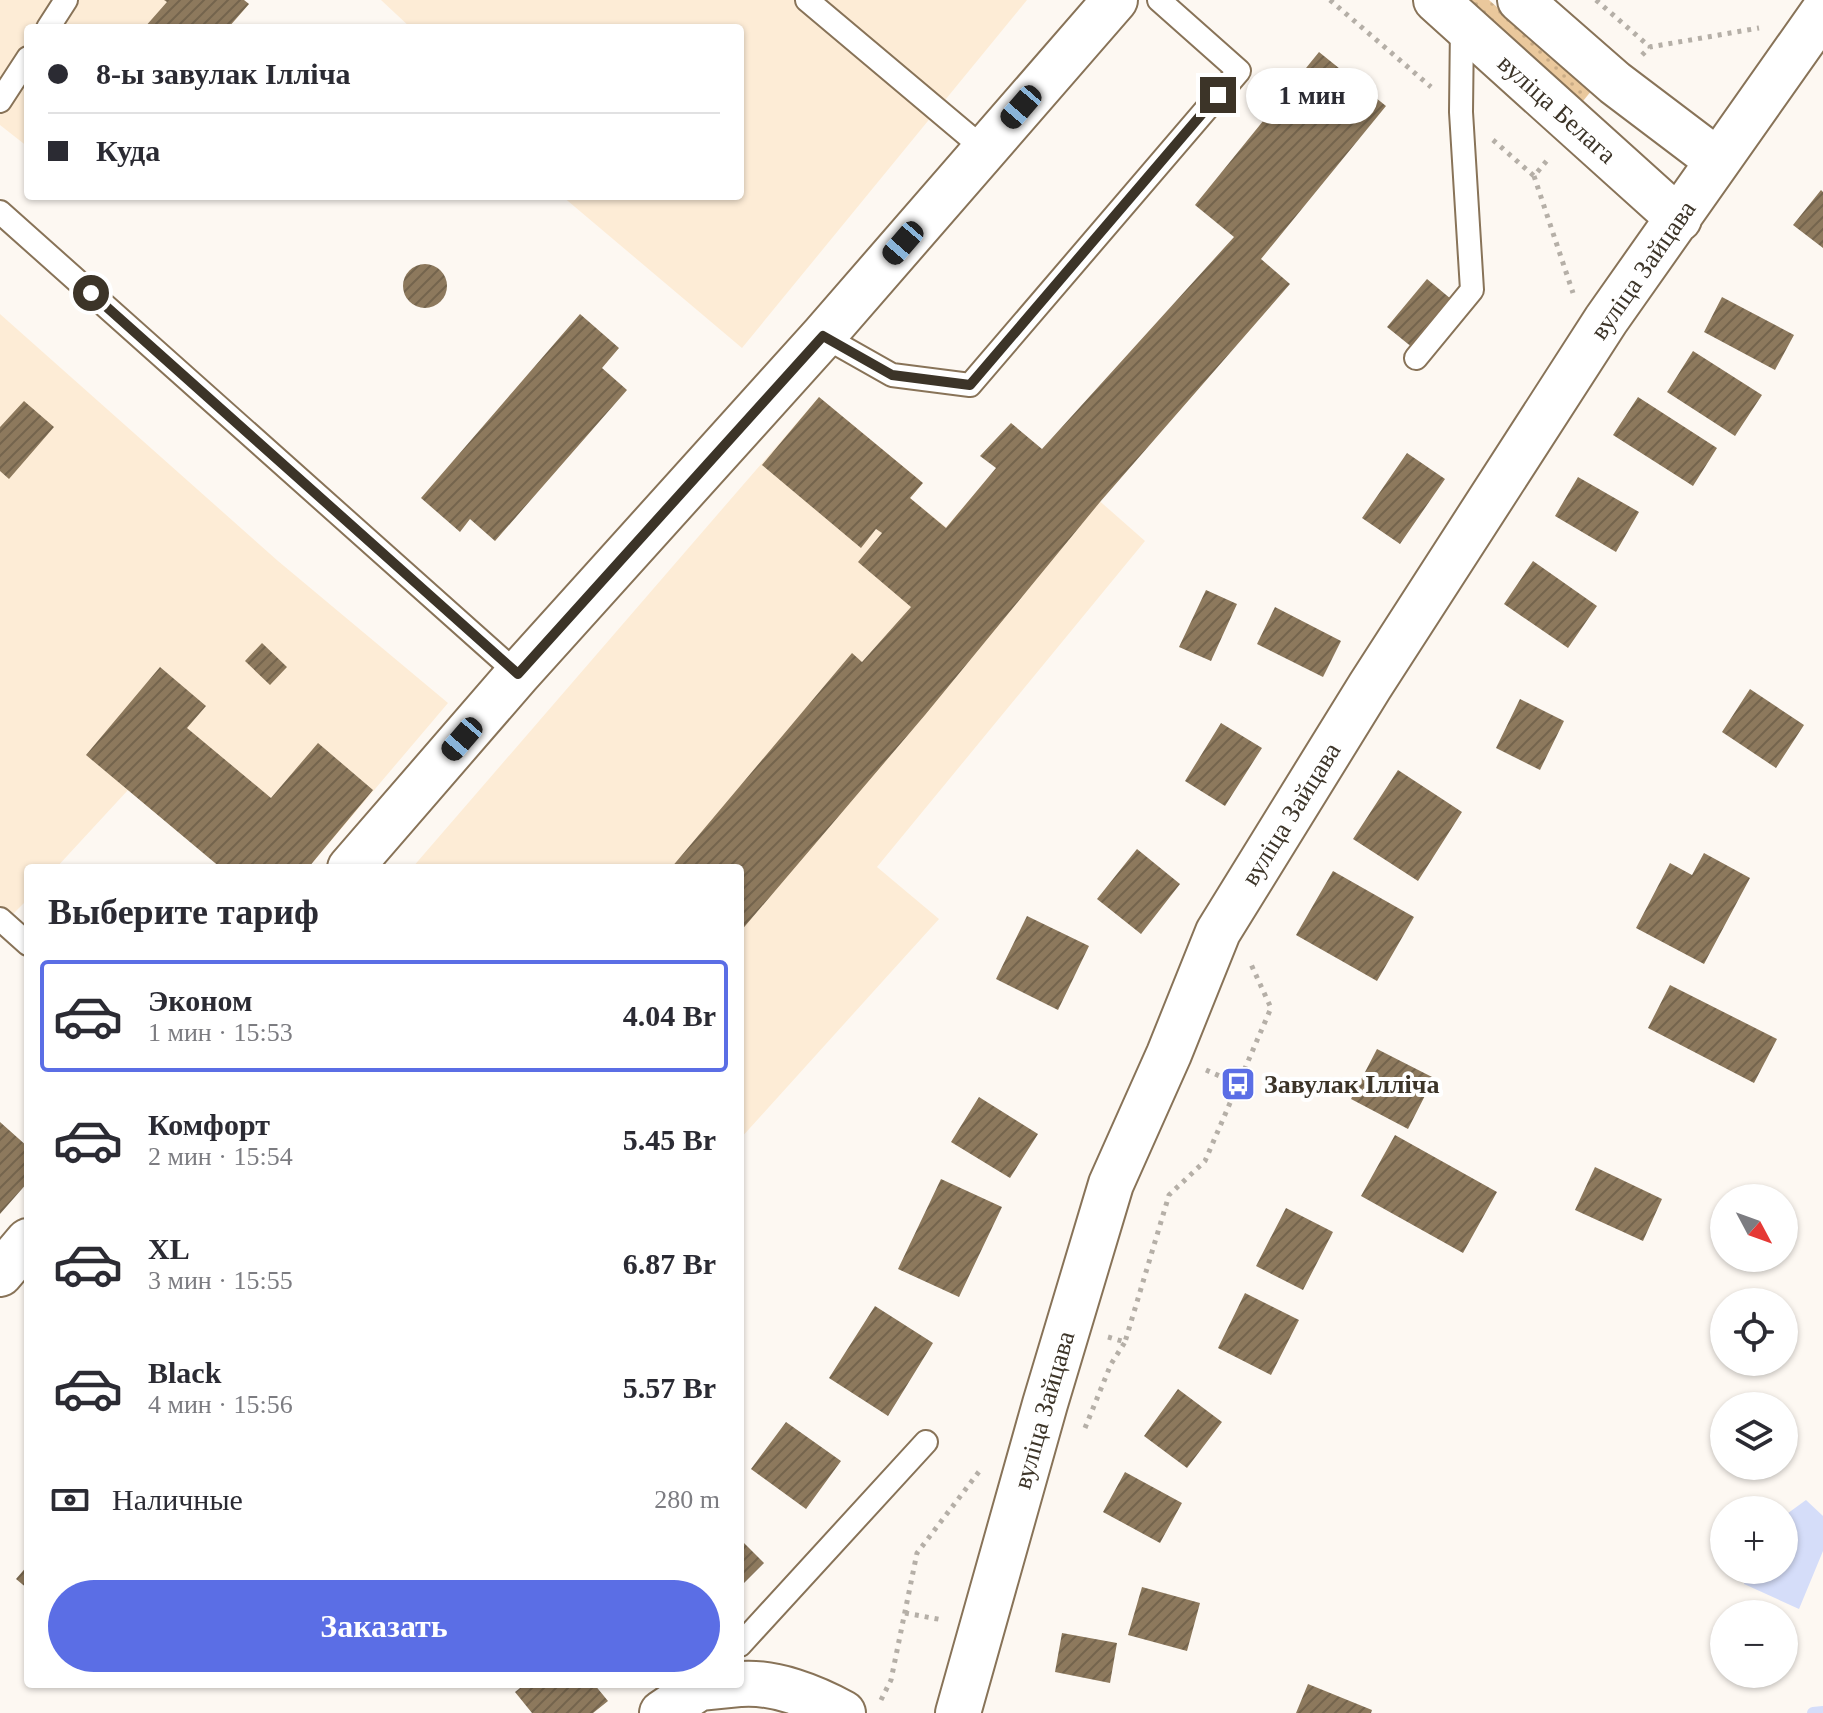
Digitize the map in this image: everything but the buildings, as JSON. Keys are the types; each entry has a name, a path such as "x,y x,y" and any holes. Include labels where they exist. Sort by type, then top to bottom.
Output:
{"street":[{"path":"353,864 518,674 823,336 1115,0"},
{"path":"1520,0 1615,83 1718,161"},
{"name":"вуліца Белага","path":"1449,12 1679,219"},
{"name":"вуліца Зайцава","path":"958,1713 1040,1419 1111,1184 1169,1054 1218,932 1370,686 1606,320 1823,12"},
{"path":"0,1274 24,1246"},
{"path":"744,1684 755,1683 808,1697 843,1713"},
{"path":"662,1713 714,1688"}],"lane":[{"path":"51,24 66,0"},
{"path":"807,0 984,149"},
{"path":"823,336 892,375 970,385 1239,71 1159,0"},
{"path":"1416,358 1472,290 1461,112 1449,12"},
{"path":"0,101 24,64"},
{"path":"0,212 518,674"},
{"path":"0,919 24,940"},
{"path":"744,1641 926,1442"}],"path":[{"path":"1596,0 1650,47"},
{"path":"1636,61 1650,47 1769,26"},
{"path":"1205,1161 1271,1008"},
{"path":"891,1680 917,1553 981,1468"}],"shaded area":[{"path":"0,0 244,0 249,4 232,24 24,24 24,144 0,125"},
{"path":"381,0 1027,0 742,348 567,200 744,200 744,24 407,24"},
{"path":"1457,0 1489,0 1592,90 1579,106"},
{"path":"0,314 278,561 448,703 311,864 299,864 128,790 60,864 24,864 24,903 0,927"},
{"path":"819,397 923,483 910,498 946,527 996,469 1011,423 1145,541 877,867 939,919 744,1135 744,864 415,864"}],"water":[{"path":"1806,1500 1823,1516 1823,1551 1799,1609 1798,1600 1779,1600 1744,1584 1798,1584 1798,1506"}],"waterway":[{"path":"1813,1713 1823,1712"}],"place":[{"name":"Завулак Ілліча","path":"1238,1084"}],"route":[{"path":"91,293 518,674 823,336 892,375 970,385 1218,95"}]}
